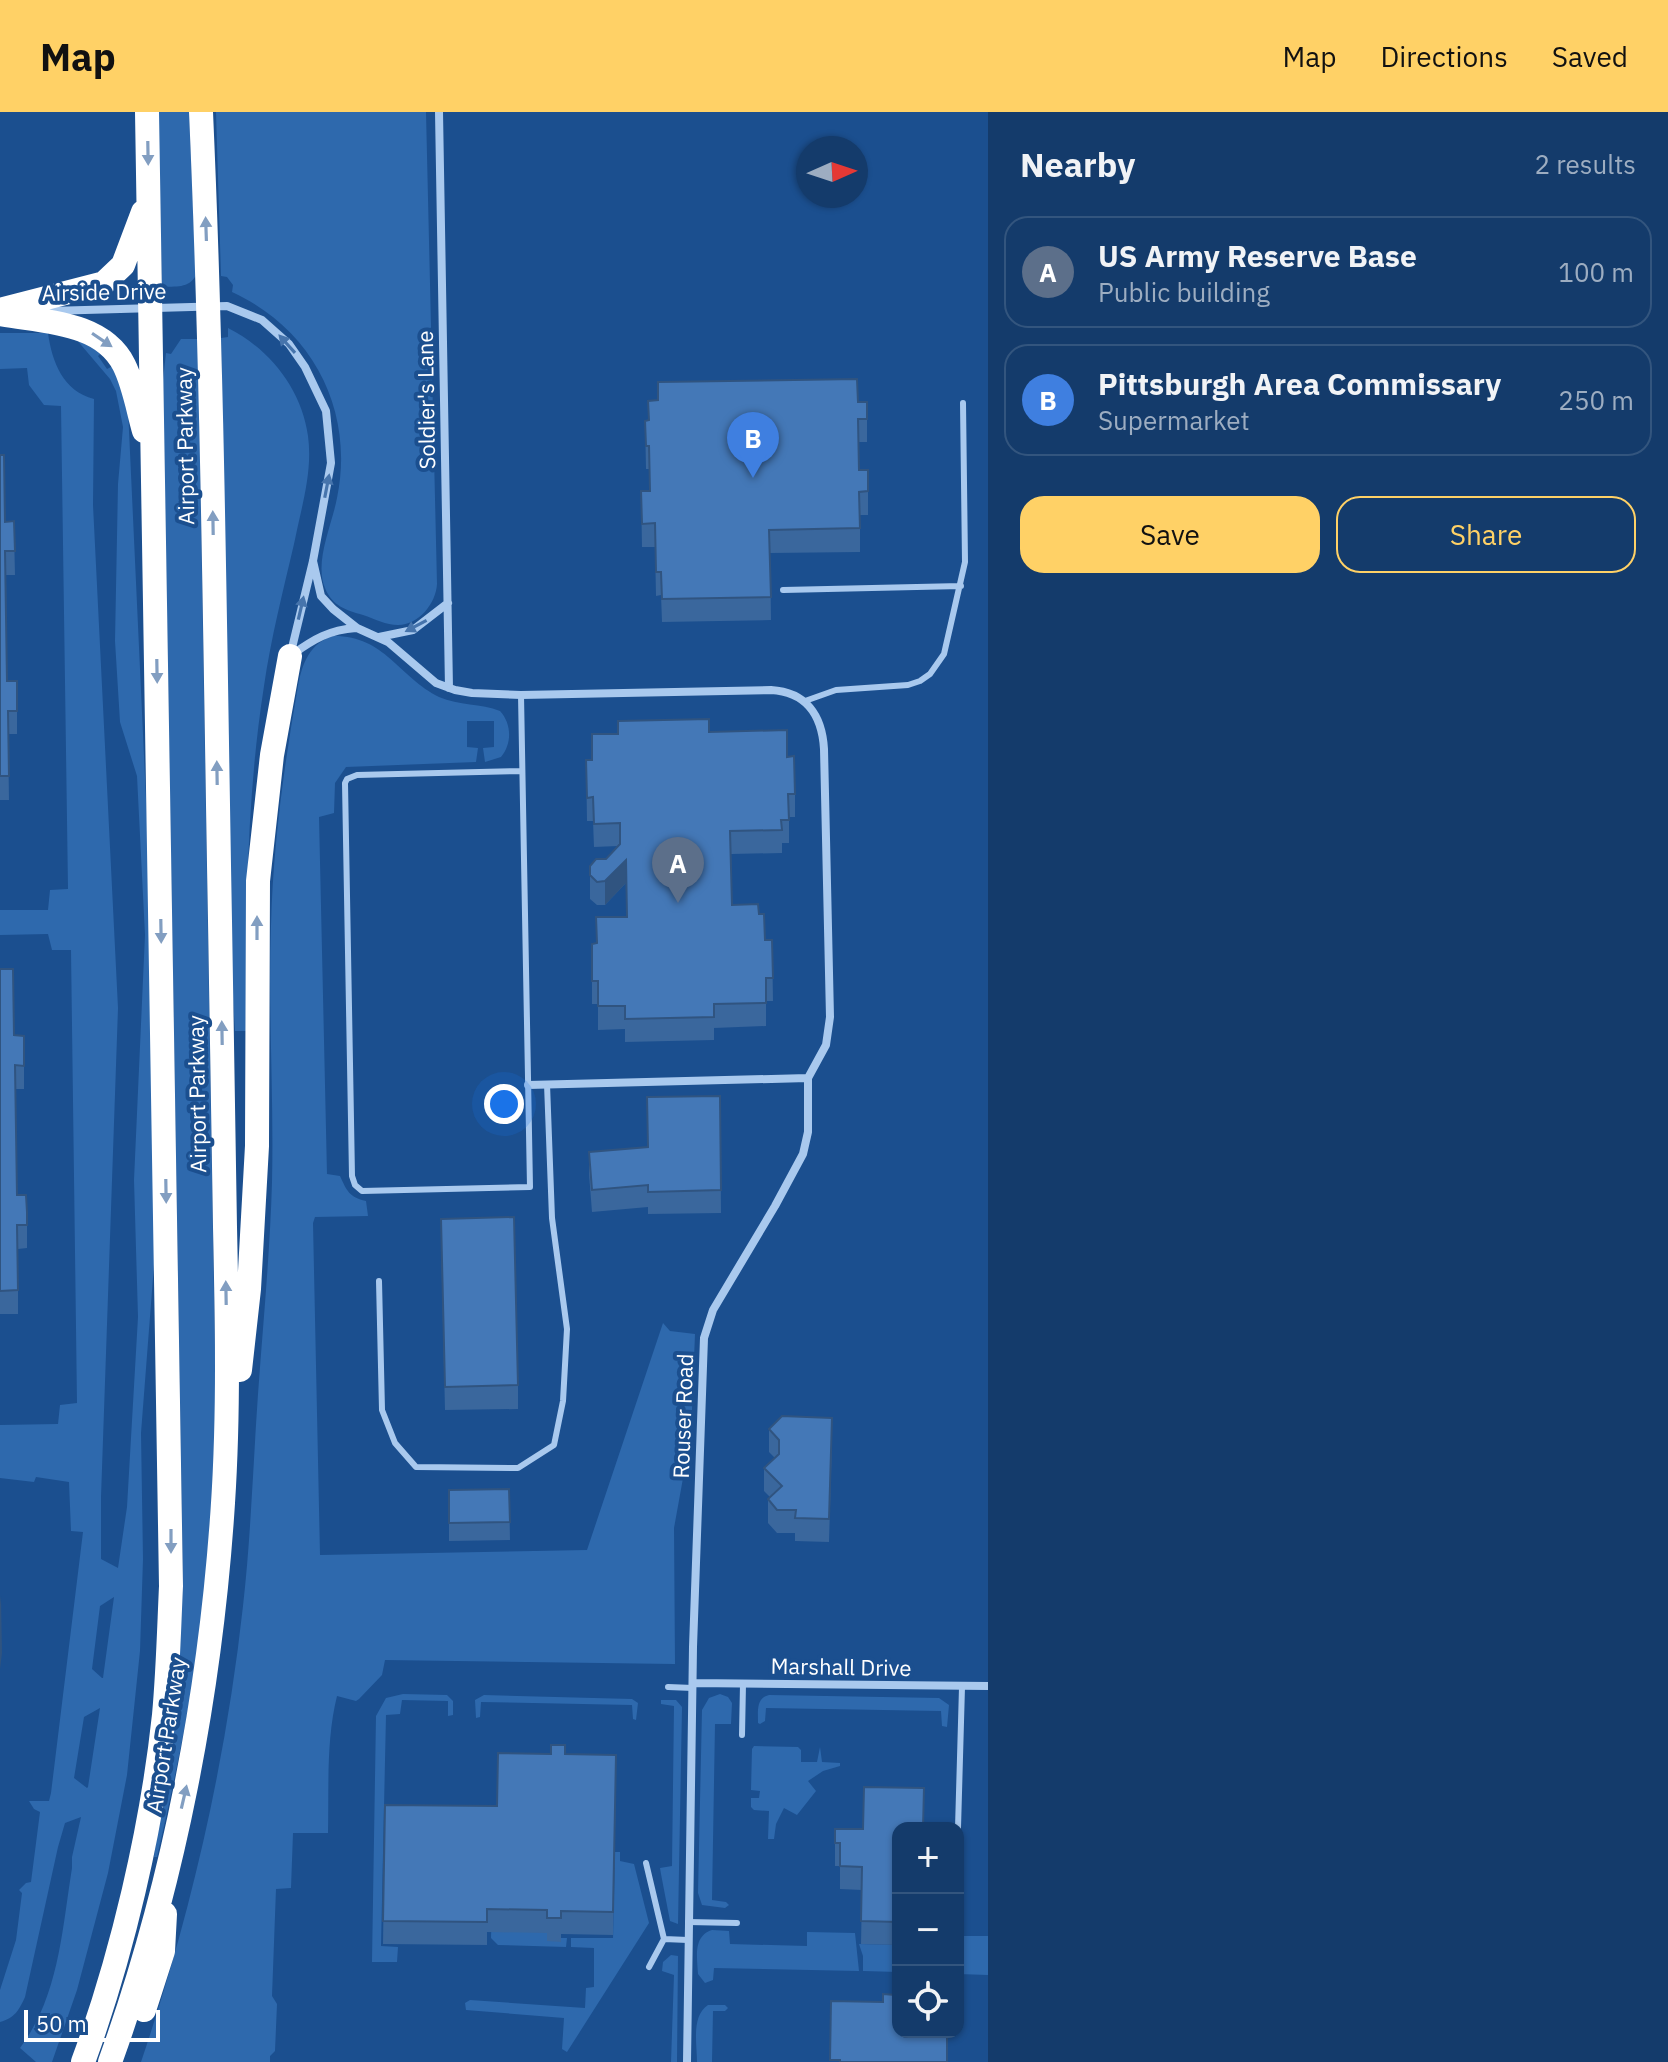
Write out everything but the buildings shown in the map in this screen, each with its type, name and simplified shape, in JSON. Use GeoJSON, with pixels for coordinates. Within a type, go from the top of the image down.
{"type":"FeatureCollection","features":[{"type":"Feature","properties":{"kind":"highway","name":"Airport Parkway"},"geometry":{"type":"LineString","coordinates":[[83,2062],[121,1945],[148,1817],[164,1717],[171,1586],[147,112]]}},
{"type":"Feature","properties":{"kind":"highway","name":"Airport Parkway"},"geometry":{"type":"LineString","coordinates":[[110,2062],[124,2024],[167,1873],[189,1776],[218,1567],[223,1502],[227,1366],[209,307],[201,112]]}},
{"type":"Feature","properties":{"kind":"highway"},"geometry":{"type":"LineString","coordinates":[[0,312],[104,283],[111,278],[123,265],[149,195]]}},
{"type":"Feature","properties":{"kind":"highway"},"geometry":{"type":"LineString","coordinates":[[0,312],[84,330],[114,349],[129,377],[153,464]]}},
{"type":"Feature","properties":{"kind":"highway"},"geometry":{"type":"LineString","coordinates":[[218,1567],[249,1289],[255,1178],[259,865],[272,755],[290,656]]}},
{"type":"Feature","properties":{"kind":"highway"},"geometry":{"type":"LineString","coordinates":[[67,2062],[148,1817]]}},
{"type":"Feature","properties":{"kind":"highway"},"geometry":{"type":"LineString","coordinates":[[127,2062],[163,1951],[167,1873]]}},
{"type":"Feature","properties":{"kind":"street","name":"Soldier's Lane"},"geometry":{"type":"LineString","coordinates":[[439,112],[449,688]]}},
{"type":"Feature","properties":{"kind":"street","name":"Airside Drive"},"geometry":{"type":"LineString","coordinates":[[0,312],[227,306],[262,320],[289,344],[318,389],[326,411],[331,463],[313,561],[290,656]]}},
{"type":"Feature","properties":{"kind":"street"},"geometry":{"type":"LineString","coordinates":[[313,561],[321,596],[357,628],[379,637],[436,683],[449,688],[472,693],[521,695],[771,690],[793,694],[815,711],[824,735],[830,1017],[826,1045],[808,1078],[528,1085]]}},
{"type":"Feature","properties":{"kind":"street"},"geometry":{"type":"LineString","coordinates":[[379,637],[413,630],[448,603]]}},
{"type":"Feature","properties":{"kind":"street"},"geometry":{"type":"LineString","coordinates":[[290,656],[320,635],[357,628]]}},
{"type":"Feature","properties":{"kind":"street","name":"Rouser Road"},"geometry":{"type":"LineString","coordinates":[[687,2062],[693,1686],[706,1327],[803,1154],[808,1132],[808,1078]]}},
{"type":"Feature","properties":{"kind":"street","name":"Marshall Drive"},"geometry":{"type":"LineString","coordinates":[[693,1686],[988,1686]]}},
{"type":"Feature","properties":{"kind":"lane"},"geometry":{"type":"LineString","coordinates":[[805,701],[853,687],[908,685],[930,674],[944,654],[961,586],[966,550],[963,403]]}},
{"type":"Feature","properties":{"kind":"lane"},"geometry":{"type":"LineString","coordinates":[[783,590],[961,586]]}},
{"type":"Feature","properties":{"kind":"lane"},"geometry":{"type":"LineString","coordinates":[[521,695],[530,1187],[366,1191],[355,1185],[352,1176],[345,783],[357,775],[522,771]]}},
{"type":"Feature","properties":{"kind":"lane"},"geometry":{"type":"LineString","coordinates":[[379,1281],[382,1410],[395,1443],[416,1467],[518,1468],[554,1445],[563,1401],[567,1329],[552,1218],[547,1084]]}},
{"type":"Feature","properties":{"kind":"lane"},"geometry":{"type":"LineString","coordinates":[[742,1735],[743,1684]]}},
{"type":"Feature","properties":{"kind":"lane"},"geometry":{"type":"LineString","coordinates":[[668,1687],[693,1686]]}},
{"type":"Feature","properties":{"kind":"lane"},"geometry":{"type":"LineString","coordinates":[[958,1822],[962,1687]]}},
{"type":"Feature","properties":{"kind":"lane"},"geometry":{"type":"LineString","coordinates":[[646,1863],[664,1939],[649,1967]]}},
{"type":"Feature","properties":{"kind":"lane"},"geometry":{"type":"LineString","coordinates":[[688,1922],[737,1923]]}},
{"type":"Feature","properties":{"kind":"lane"},"geometry":{"type":"LineString","coordinates":[[664,1939],[688,1940]]}},
{"type":"Feature","properties":{"kind":"shaded area"},"geometry":{"type":"Polygon","coordinates":[[[158,112],[189,112],[196,275],[186,285],[162,287],[158,112]]]}},
{"type":"Feature","properties":{"kind":"shaded area"},"geometry":{"type":"Polygon","coordinates":[[[216,112],[426,112],[437,584],[425,612],[406,624],[389,624],[345,609],[332,599],[325,588],[323,555],[337,498],[341,466],[340,434],[322,376],[306,350],[261,308],[232,292],[233,285],[227,277],[221,276],[216,112]]]}},
{"type":"Feature","properties":{"kind":"shaded area"},"geometry":{"type":"Polygon","coordinates":[[[228,328],[257,347],[282,373],[305,419],[309,450],[306,490],[270,650],[258,729],[248,858],[246,1031],[235,1031],[232,983],[221,338],[228,337],[228,328]]]}},
{"type":"Feature","properties":{"kind":"shaded area"},"geometry":{"type":"Polygon","coordinates":[[[0,333],[48,333],[61,374],[74,389],[94,399],[93,505],[118,1008],[101,1559],[118,1568],[127,1507],[138,1317],[134,1180],[145,935],[137,776],[120,722],[115,641],[118,484],[123,427],[116,391],[110,379],[76,339],[101,353],[98,356],[107,369],[113,366],[128,409],[149,864],[155,1252],[141,1433],[143,1559],[140,1651],[127,1775],[108,1873],[77,1990],[52,2062],[36,2062],[20,2048],[33,2028],[51,1985],[81,1817],[65,1823],[25,1997],[16,2013],[0,2022],[0,1990],[16,1940],[22,1893],[19,1890],[31,1882],[40,1812],[29,1801],[49,1801],[51,1793],[83,1532],[71,1531],[69,1482],[36,1477],[34,1482],[0,1478],[0,1425],[58,1424],[60,1405],[77,1403],[71,950],[52,950],[48,934],[0,935],[0,910],[48,910],[50,890],[68,889],[61,406],[44,405],[29,385],[27,368],[0,369],[0,333]],[[114,1597],[100,1606],[92,1669],[102,1678],[103,1678],[114,1597]],[[100,1708],[84,1717],[74,1778],[87,1788],[88,1787],[100,1708]]]}},
{"type":"Feature","properties":{"kind":"shaded area"},"geometry":{"type":"Polygon","coordinates":[[[181,339],[198,339],[216,1415],[198,1647],[174,1779],[157,1857],[154,1857],[179,1667],[183,1579],[163,380],[166,353],[171,354],[181,339]]]}},
{"type":"Feature","properties":{"kind":"shaded area"},"geometry":{"type":"Polygon","coordinates":[[[334,636],[352,638],[379,650],[439,697],[500,711],[507,722],[509,734],[501,757],[485,762],[483,748],[494,747],[494,721],[467,721],[467,747],[478,748],[476,762],[346,767],[335,783],[334,813],[319,817],[327,1174],[340,1176],[349,1193],[366,1201],[368,1216],[315,1217],[313,1223],[320,1555],[587,1550],[663,1323],[670,1331],[695,1334],[691,1434],[674,1528],[675,1664],[385,1660],[382,1675],[359,1699],[337,1696],[330,1747],[328,1833],[293,1833],[291,1888],[276,1889],[272,1996],[277,2004],[275,2051],[270,2056],[270,2062],[141,2062],[191,1894],[216,1779],[236,1664],[248,1553],[271,1209],[270,958],[277,836],[288,746],[302,670],[313,649],[334,636]]]}},
{"type":"Feature","properties":{"kind":"shaded area"},"geometry":{"type":"Polygon","coordinates":[[[403,1694],[447,1695],[453,1701],[453,1715],[448,1716],[448,1701],[402,1700],[400,1714],[386,1715],[381,1946],[398,1947],[397,1962],[372,1962],[376,1716],[386,1698],[403,1694]]]}},
{"type":"Feature","properties":{"kind":"shaded area"},"geometry":{"type":"Polygon","coordinates":[[[720,1694],[732,1703],[731,1724],[715,1724],[712,1900],[726,1902],[729,1905],[725,1908],[702,1905],[698,1893],[702,1710],[709,1698],[720,1694]]]}},
{"type":"Feature","properties":{"kind":"shaded area"},"geometry":{"type":"Polygon","coordinates":[[[484,1695],[632,1699],[638,1703],[636,1720],[633,1719],[632,1705],[481,1702],[480,1717],[476,1718],[475,1700],[484,1695]]]}},
{"type":"Feature","properties":{"kind":"shaded area"},"geometry":{"type":"Polygon","coordinates":[[[769,1695],[939,1698],[949,1705],[947,1727],[942,1726],[941,1711],[766,1708],[765,1721],[760,1724],[759,1706],[762,1699],[769,1695]]]}},
{"type":"Feature","properties":{"kind":"shaded area"},"geometry":{"type":"Polygon","coordinates":[[[661,1700],[676,1700],[682,1707],[678,1924],[670,1921],[660,1868],[672,1866],[674,1706],[661,1704],[661,1700]]]}},
{"type":"Feature","properties":{"kind":"shaded area"},"geometry":{"type":"Polygon","coordinates":[[[754,1746],[798,1747],[801,1762],[817,1762],[820,1747],[822,1762],[840,1763],[840,1766],[823,1771],[808,1781],[816,1791],[797,1815],[784,1808],[776,1824],[774,1839],[768,1839],[769,1811],[751,1807],[751,1798],[759,1798],[760,1791],[751,1790],[754,1746]]]}},
{"type":"Feature","properties":{"kind":"shaded area"},"geometry":{"type":"Polygon","coordinates":[[[615,1852],[620,1852],[620,1861],[634,1864],[649,1923],[567,2052],[562,2049],[564,2018],[466,2010],[465,2003],[470,2000],[585,2008],[586,1988],[594,1987],[594,1948],[571,1947],[571,1938],[613,1938],[615,1852]]]}},
{"type":"Feature","properties":{"kind":"shaded area"},"geometry":{"type":"Polygon","coordinates":[[[493,1871],[547,1933],[561,1941],[561,1938],[567,1938],[566,1947],[498,1945],[491,1938],[493,1871]]]}},
{"type":"Feature","properties":{"kind":"shaded area"},"geometry":{"type":"Polygon","coordinates":[[[712,1930],[729,1931],[730,1944],[807,1946],[807,1932],[855,1933],[859,1971],[714,1968],[713,1980],[705,1983],[698,1974],[698,1948],[702,1937],[712,1930]]]}},
{"type":"Feature","properties":{"kind":"shaded area"},"geometry":{"type":"Polygon","coordinates":[[[964,1936],[988,1936],[988,1975],[964,1974],[964,1936]]]}},
{"type":"Feature","properties":{"kind":"shaded area"},"geometry":{"type":"Polygon","coordinates":[[[859,1944],[892,1945],[892,1972],[863,1971],[859,1944]]]}},
{"type":"Feature","properties":{"kind":"shaded area"},"geometry":{"type":"Polygon","coordinates":[[[671,1955],[678,1956],[677,2062],[671,2062],[674,1975],[662,1971],[663,1962],[671,1955]]]}},
{"type":"Feature","properties":{"kind":"shaded area"},"geometry":{"type":"Polygon","coordinates":[[[708,2005],[725,2005],[728,2008],[713,2011],[712,2062],[697,2062],[697,2023],[708,2005]]]}},
{"type":"Feature","properties":{"kind":"place","name":"Pittsburgh Area Commissary"},"geometry":{"type":"Point","coordinates":[753,478]}},
{"type":"Feature","properties":{"kind":"place","name":"US Army Reserve Base"},"geometry":{"type":"Point","coordinates":[678,903]}}]}
